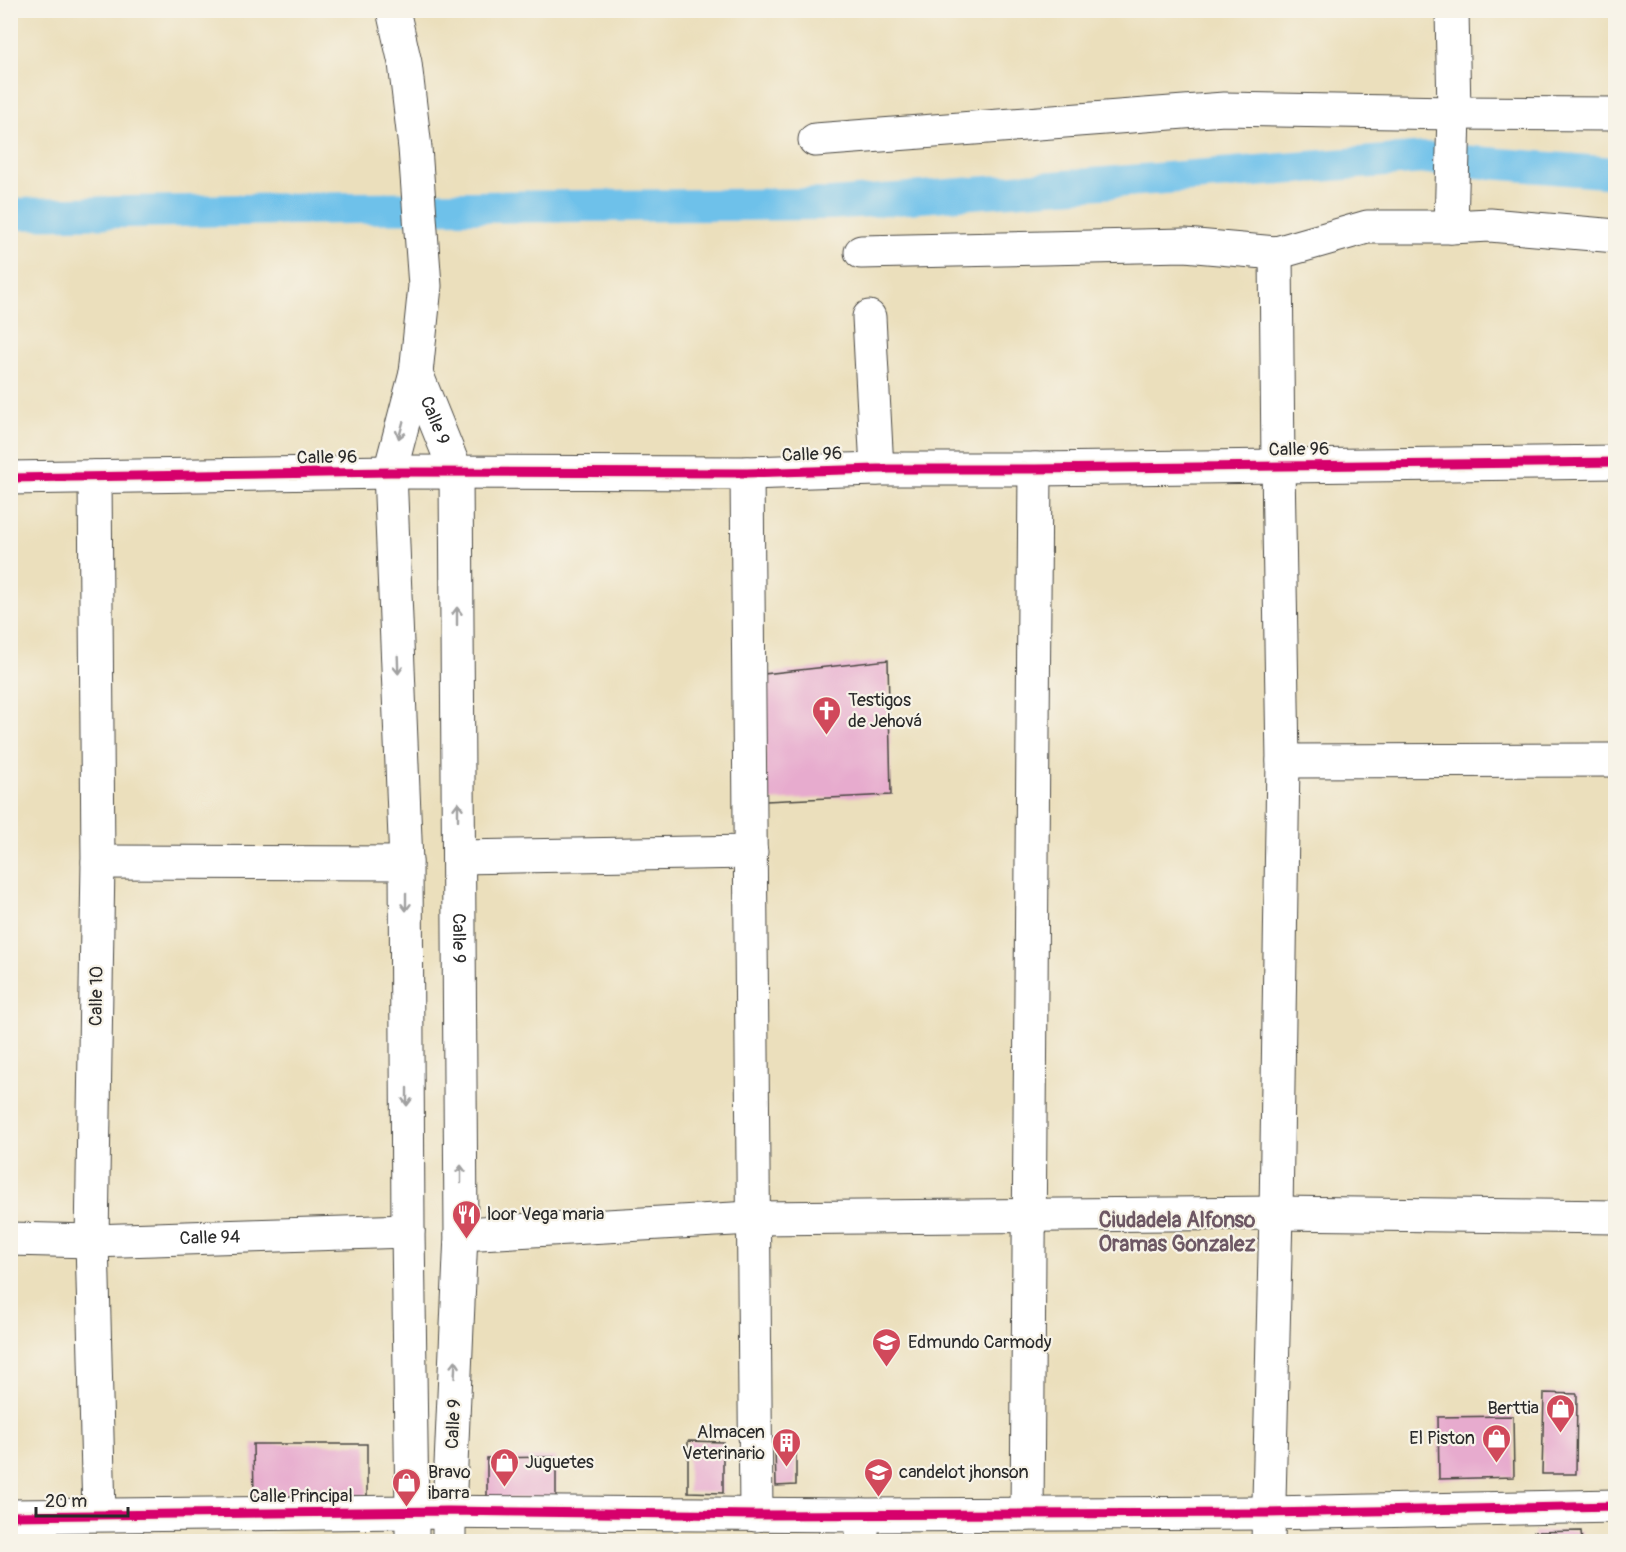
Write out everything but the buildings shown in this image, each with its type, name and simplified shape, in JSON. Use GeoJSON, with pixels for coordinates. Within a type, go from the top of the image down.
{"type":"FeatureCollection","features":[{"type":"Feature","properties":{"kind":"street","name":"Calle 9"},"geometry":{"type":"LineString","coordinates":[[393,10],[405,63],[415,148],[425,286],[416,373],[390,472],[406,864],[412,1527]]}},
{"type":"Feature","properties":{"kind":"street"},"geometry":{"type":"LineString","coordinates":[[1451,227],[1454,113],[1452,10]]}},
{"type":"Feature","properties":{"kind":"street"},"geometry":{"type":"LineString","coordinates":[[815,140],[1224,109],[1616,114]]}},
{"type":"Feature","properties":{"kind":"street"},"geometry":{"type":"LineString","coordinates":[[861,252],[1185,245],[1276,254],[1367,227],[1490,225],[1616,236]]}},
{"type":"Feature","properties":{"kind":"street"},"geometry":{"type":"LineString","coordinates":[[1268,1527],[1276,1213],[1282,761],[1276,254]]}},
{"type":"Feature","properties":{"kind":"street"},"geometry":{"type":"LineString","coordinates":[[869,317],[877,469]]}},
{"type":"Feature","properties":{"kind":"street","name":"Calle 9"},"geometry":{"type":"LineString","coordinates":[[416,373],[456,472],[461,1234],[449,1526]]}},
{"type":"Feature","properties":{"kind":"street","name":"Calle 96"},"geometry":{"type":"LineString","coordinates":[[10,478],[390,472],[747,473],[877,469],[1616,462]]}},
{"type":"Feature","properties":{"kind":"street"},"geometry":{"type":"LineString","coordinates":[[1027,1514],[1035,469]]}},
{"type":"Feature","properties":{"kind":"street"},"geometry":{"type":"LineString","coordinates":[[747,473],[756,1515]]}},
{"type":"Feature","properties":{"kind":"street","name":"Calle 10"},"geometry":{"type":"LineString","coordinates":[[95,477],[98,862],[92,1241],[99,1514]]}},
{"type":"Feature","properties":{"kind":"street"},"geometry":{"type":"LineString","coordinates":[[1282,761],[1616,760]]}},
{"type":"Feature","properties":{"kind":"street"},"geometry":{"type":"LineString","coordinates":[[459,857],[751,852]]}},
{"type":"Feature","properties":{"kind":"street"},"geometry":{"type":"LineString","coordinates":[[98,862],[406,864]]}},
{"type":"Feature","properties":{"kind":"street"},"geometry":{"type":"LineString","coordinates":[[461,1234],[752,1218],[1276,1213],[1616,1217]]}},
{"type":"Feature","properties":{"kind":"street","name":"Calle 94"},"geometry":{"type":"LineString","coordinates":[[10,1239],[92,1241],[408,1230]]}},
{"type":"Feature","properties":{"kind":"street","name":"Calle Principal"},"geometry":{"type":"LineString","coordinates":[[10,1516],[99,1514],[412,1527],[756,1515],[862,1528],[1027,1514],[1268,1527],[1616,1506]]}},
{"type":"Feature","properties":{"kind":"waterway"},"geometry":{"type":"LineString","coordinates":[[10,214],[352,208],[831,204],[1425,158],[1616,173]]}},
{"type":"Feature","properties":{"kind":"cycle path"},"geometry":{"type":"LineString","coordinates":[[10,478],[390,472],[747,473],[877,469],[1616,462]]}},
{"type":"Feature","properties":{"kind":"cycle path"},"geometry":{"type":"LineString","coordinates":[[10,1516],[449,1511],[756,1515],[1268,1513],[1616,1506]]}},
{"type":"Feature","properties":{"kind":"place","name":"Testigos de Jehová"},"geometry":{"type":"Point","coordinates":[827,736]}},
{"type":"Feature","properties":{"kind":"place","name":"loor Vega maria"},"geometry":{"type":"Point","coordinates":[466,1240]}},
{"type":"Feature","properties":{"kind":"place","name":"Edmundo Carmody"},"geometry":{"type":"Point","coordinates":[887,1368]}},
{"type":"Feature","properties":{"kind":"place","name":"Berttia"},"geometry":{"type":"Point","coordinates":[1560,1434]}},
{"type":"Feature","properties":{"kind":"place","name":"El Piston"},"geometry":{"type":"Point","coordinates":[1496,1464]}},
{"type":"Feature","properties":{"kind":"place","name":"Almacen Veterinario"},"geometry":{"type":"Point","coordinates":[786,1468]}},
{"type":"Feature","properties":{"kind":"place","name":"Juguetes"},"geometry":{"type":"Point","coordinates":[504,1488]}},
{"type":"Feature","properties":{"kind":"place","name":"candelot jhonson"},"geometry":{"type":"Point","coordinates":[878,1498]}},
{"type":"Feature","properties":{"kind":"place","name":"Bravo ibarra"},"geometry":{"type":"Point","coordinates":[407,1508]}},
{"type":"Feature","properties":{"kind":"district","name":"Ciudadela Alfonso Oramas Gonzalez"},"geometry":{"type":"Point","coordinates":[1177,1232]}}]}
